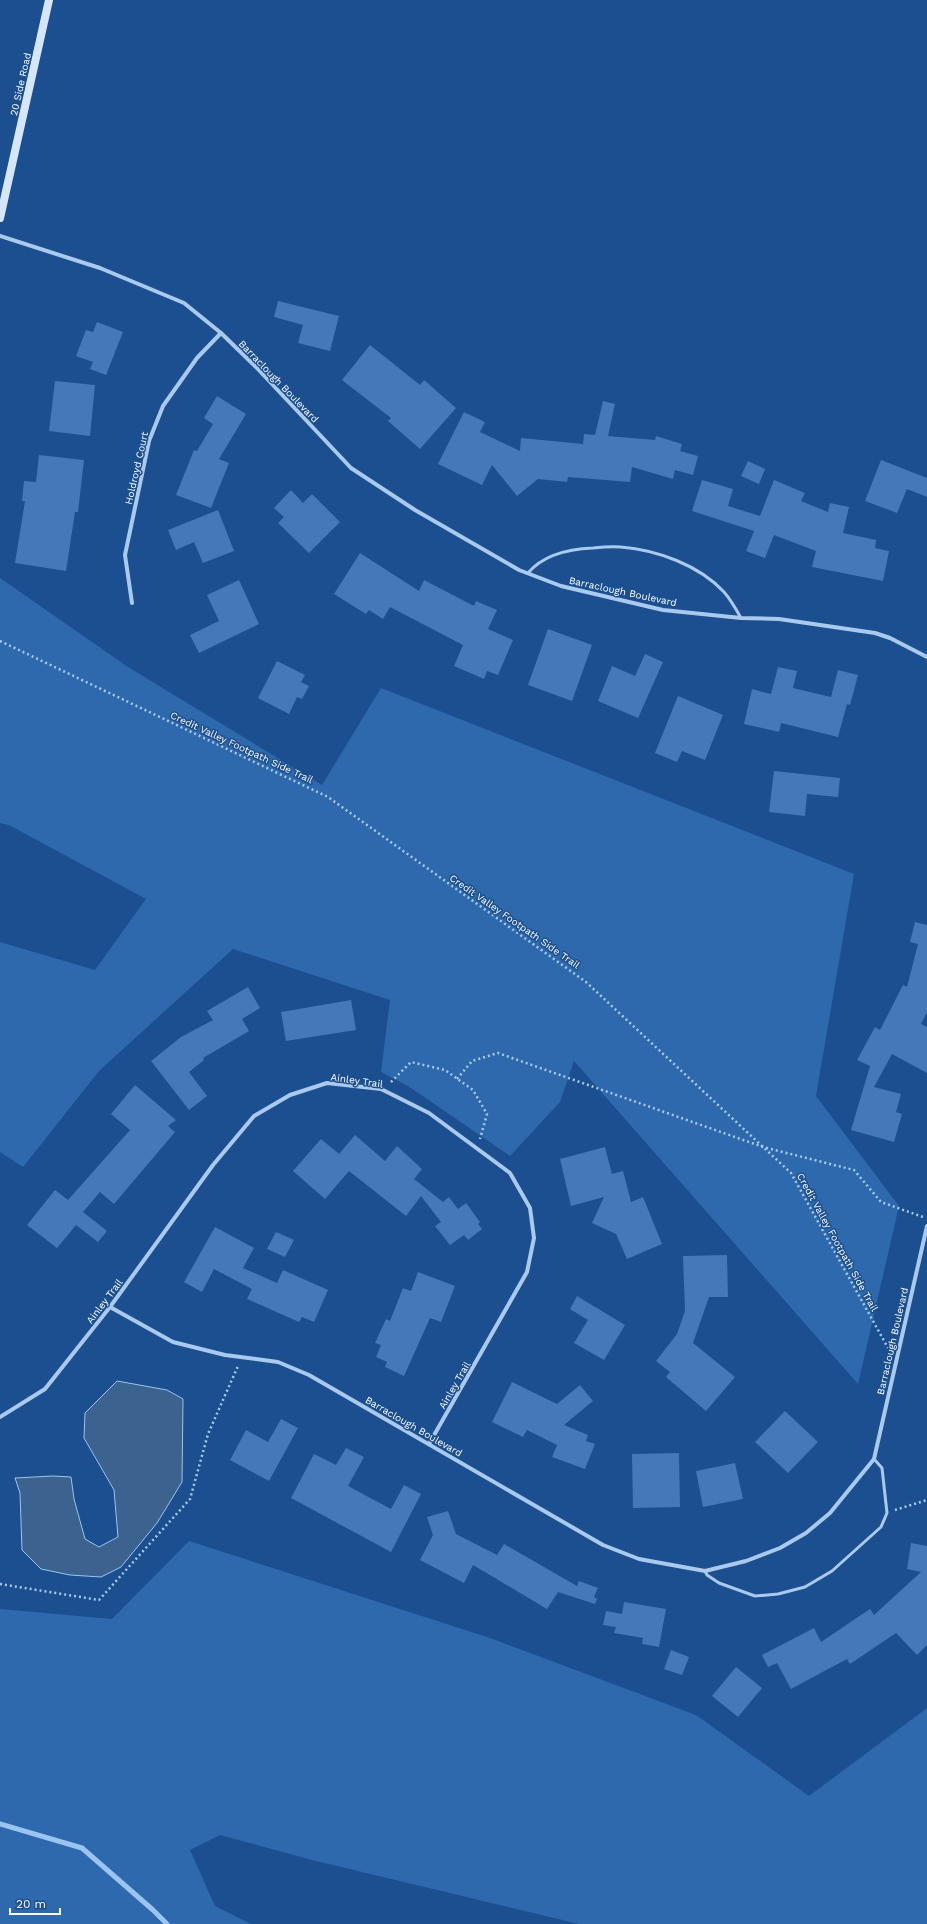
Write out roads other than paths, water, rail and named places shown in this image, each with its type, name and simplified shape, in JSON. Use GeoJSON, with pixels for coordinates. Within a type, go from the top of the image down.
{"type":"FeatureCollection","features":[{"type":"Feature","properties":{"kind":"street","name":"20 Side Road"},"geometry":{"type":"LineString","coordinates":[[0,218],[49,0]]}},
{"type":"Feature","properties":{"kind":"street","name":"Barraclough Boulevard"},"geometry":{"type":"LineString","coordinates":[[0,236],[100,268],[184,303],[221,333],[256,367],[351,468],[415,510],[519,570],[561,586],[664,610],[741,618],[779,619],[875,633],[890,638],[927,657]]}},
{"type":"Feature","properties":{"kind":"street","name":"Holdroyd Court"},"geometry":{"type":"LineString","coordinates":[[132,604],[125,555],[149,441],[163,406],[197,358],[221,333]]}},
{"type":"Feature","properties":{"kind":"street","name":"Ainley Trail"},"geometry":{"type":"LineString","coordinates":[[0,1417],[45,1389],[110,1307],[213,1165],[254,1116],[290,1095],[327,1082],[384,1090],[429,1113],[510,1173],[530,1208],[534,1238],[527,1272],[430,1444]]}},
{"type":"Feature","properties":{"kind":"street","name":"Barraclough Boulevard"},"geometry":{"type":"LineString","coordinates":[[110,1307],[173,1342],[225,1355],[278,1362],[309,1375],[603,1545],[639,1559],[705,1571],[746,1561],[780,1548],[806,1533],[830,1513],[874,1459],[895,1361],[927,1226]]}},
{"type":"Feature","properties":{"kind":"lane"},"geometry":{"type":"LineString","coordinates":[[528,573],[536,564],[551,556],[578,549],[620,547],[654,553],[677,560],[705,576],[724,592],[741,618]]}},
{"type":"Feature","properties":{"kind":"lane","name":"Barraclough Boulevard"},"geometry":{"type":"LineString","coordinates":[[705,1571],[707,1575],[720,1583],[755,1596],[778,1594],[805,1587],[832,1571],[851,1556],[881,1527],[887,1512],[882,1468],[874,1459]]}},
{"type":"Feature","properties":{"kind":"waterway"},"geometry":{"type":"LineString","coordinates":[[0,1824],[82,1848],[167,1924]]}}]}
